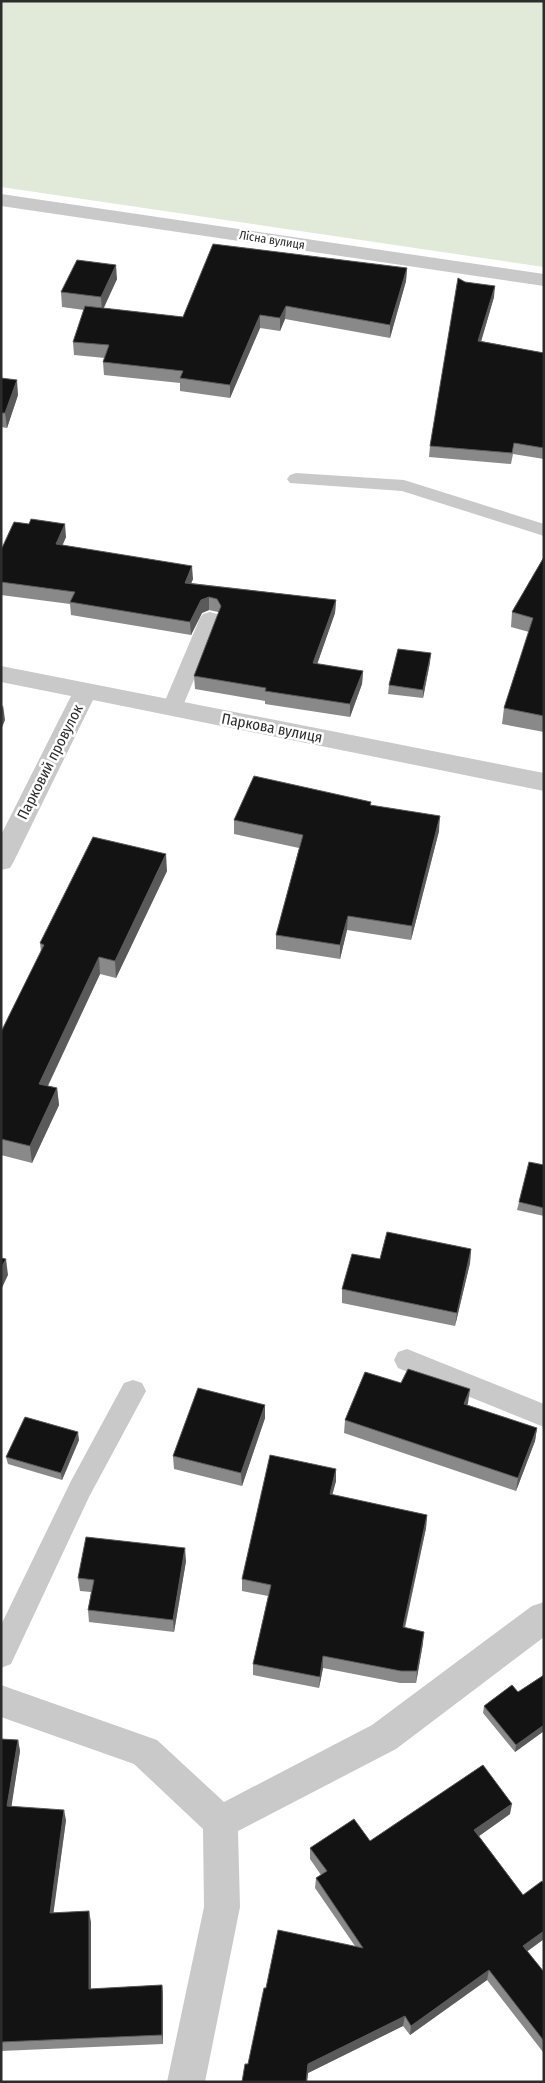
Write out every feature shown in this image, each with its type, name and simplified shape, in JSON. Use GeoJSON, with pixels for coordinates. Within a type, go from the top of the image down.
{"type":"FeatureCollection","features":[{"type":"Feature","properties":{"kind":"street","name":"Лісна вулиця"},"geometry":{"type":"LineString","coordinates":[[1,200],[544,280]]}},
{"type":"Feature","properties":{"kind":"street","name":"Паркова вулиця"},"geometry":{"type":"LineString","coordinates":[[1,674],[544,782]]}},
{"type":"Feature","properties":{"kind":"street","name":"Парковий провулок"},"geometry":{"type":"LineString","coordinates":[[1,861],[86,691]]}},
{"type":"Feature","properties":{"kind":"street"},"geometry":{"type":"LineString","coordinates":[[220,1822],[384,1737],[544,1617]]}},
{"type":"Feature","properties":{"kind":"street"},"geometry":{"type":"LineString","coordinates":[[1,1701],[145,1752],[220,1822],[222,1907],[186,2082]]}},
{"type":"Feature","properties":{"kind":"lane"},"geometry":{"type":"LineString","coordinates":[[296,478],[404,486],[544,530]]}},
{"type":"Feature","properties":{"kind":"lane"},"geometry":{"type":"LineString","coordinates":[[172,708],[210,618]]}},
{"type":"Feature","properties":{"kind":"lane"},"geometry":{"type":"LineString","coordinates":[[407,1360],[544,1416]]}},
{"type":"Feature","properties":{"kind":"lane"},"geometry":{"type":"LineString","coordinates":[[1,1655],[80,1489],[133,1391]]}},
{"type":"Feature","properties":{"kind":"green space"},"geometry":{"type":"Polygon","coordinates":[[[1,1],[544,1],[544,267],[1,187],[1,1]]]}},
{"type":"Feature","properties":{"kind":"building"},"geometry":{"type":"Polygon","coordinates":[[[213,244],[407,268],[390,325],[286,306],[280,318],[260,315],[230,385],[180,378],[183,371],[103,362],[109,345],[73,342],[85,306],[183,317],[213,244]]]}},
{"type":"Feature","properties":{"kind":"building"},"geometry":{"type":"Polygon","coordinates":[[[77,260],[116,265],[101,297],[61,292],[77,260]]]}},
{"type":"Feature","properties":{"kind":"building"},"geometry":{"type":"Polygon","coordinates":[[[458,278],[465,282],[495,286],[478,341],[544,353],[544,448],[514,443],[512,453],[430,446],[458,278]]]}},
{"type":"Feature","properties":{"kind":"building"},"geometry":{"type":"Polygon","coordinates":[[[1,378],[17,380],[5,413],[1,413],[1,378]]]}},
{"type":"Feature","properties":{"kind":"building"},"geometry":{"type":"Polygon","coordinates":[[[31,519],[65,524],[56,544],[192,566],[185,583],[336,600],[313,663],[363,671],[350,704],[265,691],[266,688],[194,676],[221,606],[217,599],[209,597],[201,600],[190,622],[70,602],[75,592],[1,582],[1,550],[14,522],[29,524],[31,519]]]}},
{"type":"Feature","properties":{"kind":"building"},"geometry":{"type":"Polygon","coordinates":[[[544,557],[544,716],[504,708],[533,618],[512,612],[544,557]]]}},
{"type":"Feature","properties":{"kind":"building"},"geometry":{"type":"Polygon","coordinates":[[[398,649],[431,653],[423,690],[389,685],[398,649]]]}},
{"type":"Feature","properties":{"kind":"building"},"geometry":{"type":"Polygon","coordinates":[[[254,776],[371,802],[370,805],[440,816],[412,926],[348,916],[340,945],[276,935],[303,835],[234,820],[254,776]]]}},
{"type":"Feature","properties":{"kind":"building"},"geometry":{"type":"Polygon","coordinates":[[[93,837],[166,854],[115,961],[99,957],[39,1084],[57,1088],[30,1146],[1,1139],[1,1032],[44,945],[40,943],[93,837]]]}},
{"type":"Feature","properties":{"kind":"building"},"geometry":{"type":"Polygon","coordinates":[[[529,1162],[544,1165],[544,1208],[519,1202],[529,1162]]]}},
{"type":"Feature","properties":{"kind":"building"},"geometry":{"type":"Polygon","coordinates":[[[387,1232],[471,1249],[457,1313],[342,1289],[352,1254],[380,1259],[387,1232]]]}},
{"type":"Feature","properties":{"kind":"building"},"geometry":{"type":"Polygon","coordinates":[[[1,1258],[6,1259],[1,1268],[1,1258]]]}},
{"type":"Feature","properties":{"kind":"building"},"geometry":{"type":"Polygon","coordinates":[[[408,1369],[470,1389],[464,1404],[537,1428],[518,1478],[345,1420],[365,1372],[401,1383],[408,1369]]]}},
{"type":"Feature","properties":{"kind":"building"},"geometry":{"type":"Polygon","coordinates":[[[198,1388],[265,1405],[241,1473],[173,1456],[198,1388]]]}},
{"type":"Feature","properties":{"kind":"building"},"geometry":{"type":"Polygon","coordinates":[[[25,1417],[78,1432],[61,1473],[6,1457],[25,1417]]]}},
{"type":"Feature","properties":{"kind":"building"},"geometry":{"type":"Polygon","coordinates":[[[270,1455],[336,1469],[330,1494],[427,1515],[403,1627],[424,1632],[417,1671],[401,1671],[323,1656],[320,1677],[253,1664],[271,1585],[242,1579],[270,1455]]]}},
{"type":"Feature","properties":{"kind":"building"},"geometry":{"type":"Polygon","coordinates":[[[86,1537],[185,1548],[173,1620],[88,1610],[94,1580],[78,1578],[86,1537]]]}},
{"type":"Feature","properties":{"kind":"building"},"geometry":{"type":"Polygon","coordinates":[[[544,1675],[544,1725],[516,1745],[484,1706],[512,1685],[518,1692],[544,1675]]]}},
{"type":"Feature","properties":{"kind":"building"},"geometry":{"type":"Polygon","coordinates":[[[1,1739],[18,1740],[7,1806],[64,1810],[50,1913],[89,1911],[89,1989],[162,1985],[162,2035],[1,2042],[1,1739]]]}},
{"type":"Feature","properties":{"kind":"building"},"geometry":{"type":"Polygon","coordinates":[[[483,1765],[512,1804],[474,1830],[523,1895],[542,1881],[544,1884],[544,1931],[523,1946],[544,1972],[544,2041],[489,1970],[411,2026],[405,2016],[308,2064],[306,2082],[242,2082],[245,2064],[248,2064],[264,1988],[266,1988],[278,1930],[363,1948],[316,1878],[327,1871],[310,1848],[354,1819],[370,1841],[483,1765]]]}}]}
